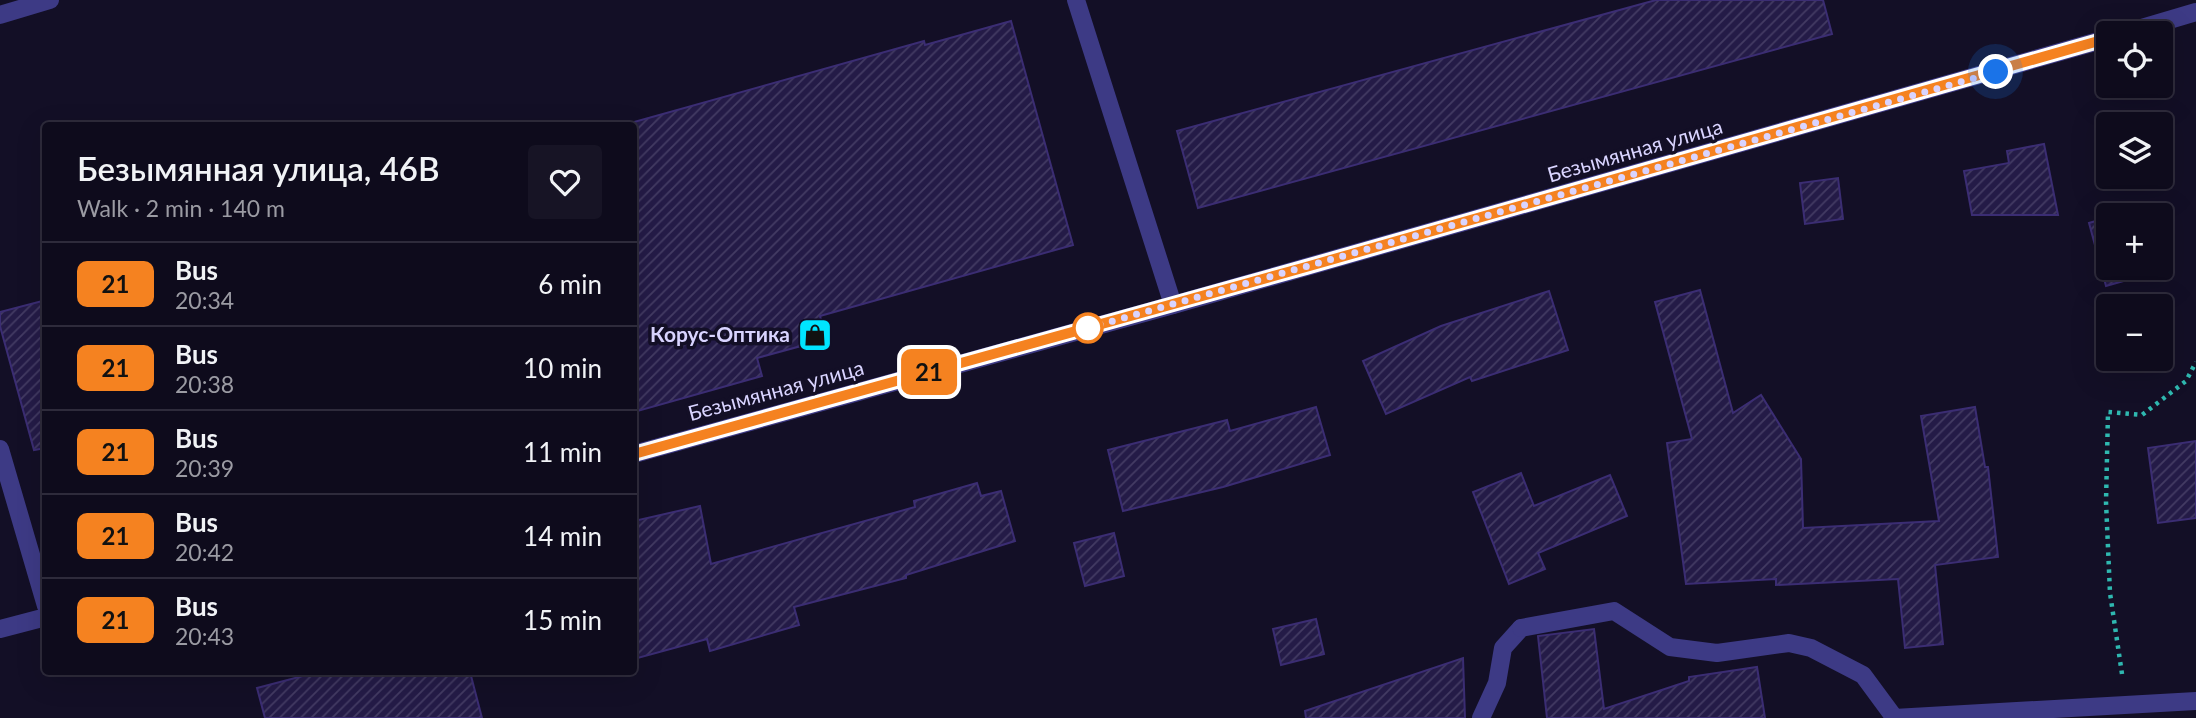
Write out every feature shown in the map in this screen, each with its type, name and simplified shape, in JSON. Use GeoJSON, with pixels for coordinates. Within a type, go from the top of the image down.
{"type":"FeatureCollection","features":[{"type":"Feature","properties":{"kind":"street"},"geometry":{"type":"LineString","coordinates":[[0,15],[50,0]]}},
{"type":"Feature","properties":{"kind":"street"},"geometry":{"type":"LineString","coordinates":[[1076,0],[1173,305]]}},
{"type":"Feature","properties":{"kind":"street"},"geometry":{"type":"LineString","coordinates":[[2166,21],[2196,12]]}},
{"type":"Feature","properties":{"kind":"street","name":"Безымянная улица"},"geometry":{"type":"LineString","coordinates":[[637,453],[1173,305],[2096,42]]}},
{"type":"Feature","properties":{"kind":"street"},"geometry":{"type":"LineString","coordinates":[[0,449],[42,592]]}},
{"type":"Feature","properties":{"kind":"street"},"geometry":{"type":"LineString","coordinates":[[1481,718],[1497,683],[1503,648],[1521,628],[1614,611],[1670,648],[1717,653],[1789,643],[1811,648],[1863,675],[1894,717],[2196,701]]}},
{"type":"Feature","properties":{"kind":"street"},"geometry":{"type":"LineString","coordinates":[[0,629],[42,618]]}},
{"type":"Feature","properties":{"kind":"path"},"geometry":{"type":"LineString","coordinates":[[2122,704],[2122,671],[2110,593],[2106,515],[2108,412],[2142,415],[2186,381],[2196,362]]}},
{"type":"Feature","properties":{"kind":"building"},"geometry":{"type":"Polygon","coordinates":[[[1656,0],[1823,0],[1832,34],[1198,208],[1177,131],[1656,0]]]}},
{"type":"Feature","properties":{"kind":"building"},"geometry":{"type":"Polygon","coordinates":[[[1011,21],[1073,245],[820,316],[827,339],[757,358],[762,376],[637,411],[637,122],[634,122],[924,41],[925,45],[1011,21]]]}},
{"type":"Feature","properties":{"kind":"building"},"geometry":{"type":"Polygon","coordinates":[[[2044,144],[2058,215],[1972,215],[1964,171],[2009,163],[2007,151],[2044,144]]]}},
{"type":"Feature","properties":{"kind":"building"},"geometry":{"type":"Polygon","coordinates":[[[1838,178],[1843,219],[1805,224],[1800,183],[1838,178]]]}},
{"type":"Feature","properties":{"kind":"building"},"geometry":{"type":"Polygon","coordinates":[[[2096,221],[2096,249],[2089,223],[2096,221]]]}},
{"type":"Feature","properties":{"kind":"building"},"geometry":{"type":"Polygon","coordinates":[[[2104,280],[2127,280],[2106,286],[2104,280]]]}},
{"type":"Feature","properties":{"kind":"building"},"geometry":{"type":"Polygon","coordinates":[[[1700,290],[1733,413],[1761,395],[1801,459],[1803,528],[1939,521],[1921,416],[1975,407],[1985,467],[1988,467],[1998,557],[1935,565],[1943,644],[1905,648],[1898,579],[1776,585],[1776,579],[1686,584],[1667,443],[1692,439],[1655,302],[1700,290]]]}},
{"type":"Feature","properties":{"kind":"building"},"geometry":{"type":"Polygon","coordinates":[[[1549,291],[1568,350],[1472,381],[1470,377],[1386,414],[1363,361],[1441,326],[1549,291]]]}},
{"type":"Feature","properties":{"kind":"building"},"geometry":{"type":"Polygon","coordinates":[[[42,301],[42,449],[34,450],[0,326],[0,312],[42,301]]]}},
{"type":"Feature","properties":{"kind":"building"},"geometry":{"type":"Polygon","coordinates":[[[1316,407],[1330,455],[1223,487],[1123,511],[1108,450],[1227,420],[1230,431],[1316,407]]]}},
{"type":"Feature","properties":{"kind":"building"},"geometry":{"type":"Polygon","coordinates":[[[2196,441],[2196,518],[2158,523],[2148,448],[2196,441]]]}},
{"type":"Feature","properties":{"kind":"building"},"geometry":{"type":"Polygon","coordinates":[[[1521,473],[1534,506],[1610,475],[1627,516],[1538,553],[1545,569],[1509,584],[1473,492],[1521,473]]]}},
{"type":"Feature","properties":{"kind":"building"},"geometry":{"type":"Polygon","coordinates":[[[977,483],[981,496],[1001,491],[1015,541],[906,575],[906,578],[794,607],[799,625],[710,651],[707,639],[637,658],[637,520],[700,506],[711,564],[915,507],[914,501],[977,483]]]}},
{"type":"Feature","properties":{"kind":"building"},"geometry":{"type":"Polygon","coordinates":[[[1114,533],[1124,576],[1085,586],[1074,543],[1114,533]]]}},
{"type":"Feature","properties":{"kind":"building"},"geometry":{"type":"Polygon","coordinates":[[[1316,619],[1324,654],[1281,665],[1273,629],[1316,619]]]}},
{"type":"Feature","properties":{"kind":"building"},"geometry":{"type":"Polygon","coordinates":[[[1594,629],[1604,709],[1689,681],[1689,677],[1757,667],[1765,718],[1547,718],[1538,636],[1594,629]]]}},
{"type":"Feature","properties":{"kind":"building"},"geometry":{"type":"Polygon","coordinates":[[[1463,658],[1465,718],[1306,718],[1305,711],[1463,658]]]}},
{"type":"Feature","properties":{"kind":"building"},"geometry":{"type":"Polygon","coordinates":[[[307,675],[471,675],[482,718],[265,718],[257,688],[307,675]]]}},
{"type":"Feature","properties":{"kind":"bus line","name":"21"},"geometry":{"type":"LineString","coordinates":[[637,453],[1973,79],[2096,42]]}},
{"type":"Feature","properties":{"kind":"place","name":"Корус-Оптика"},"geometry":{"type":"Point","coordinates":[815,335]}},
{"type":"Feature","properties":{"kind":"route"},"geometry":{"type":"LineString","coordinates":[[1088,328],[1996,72]]}}]}
